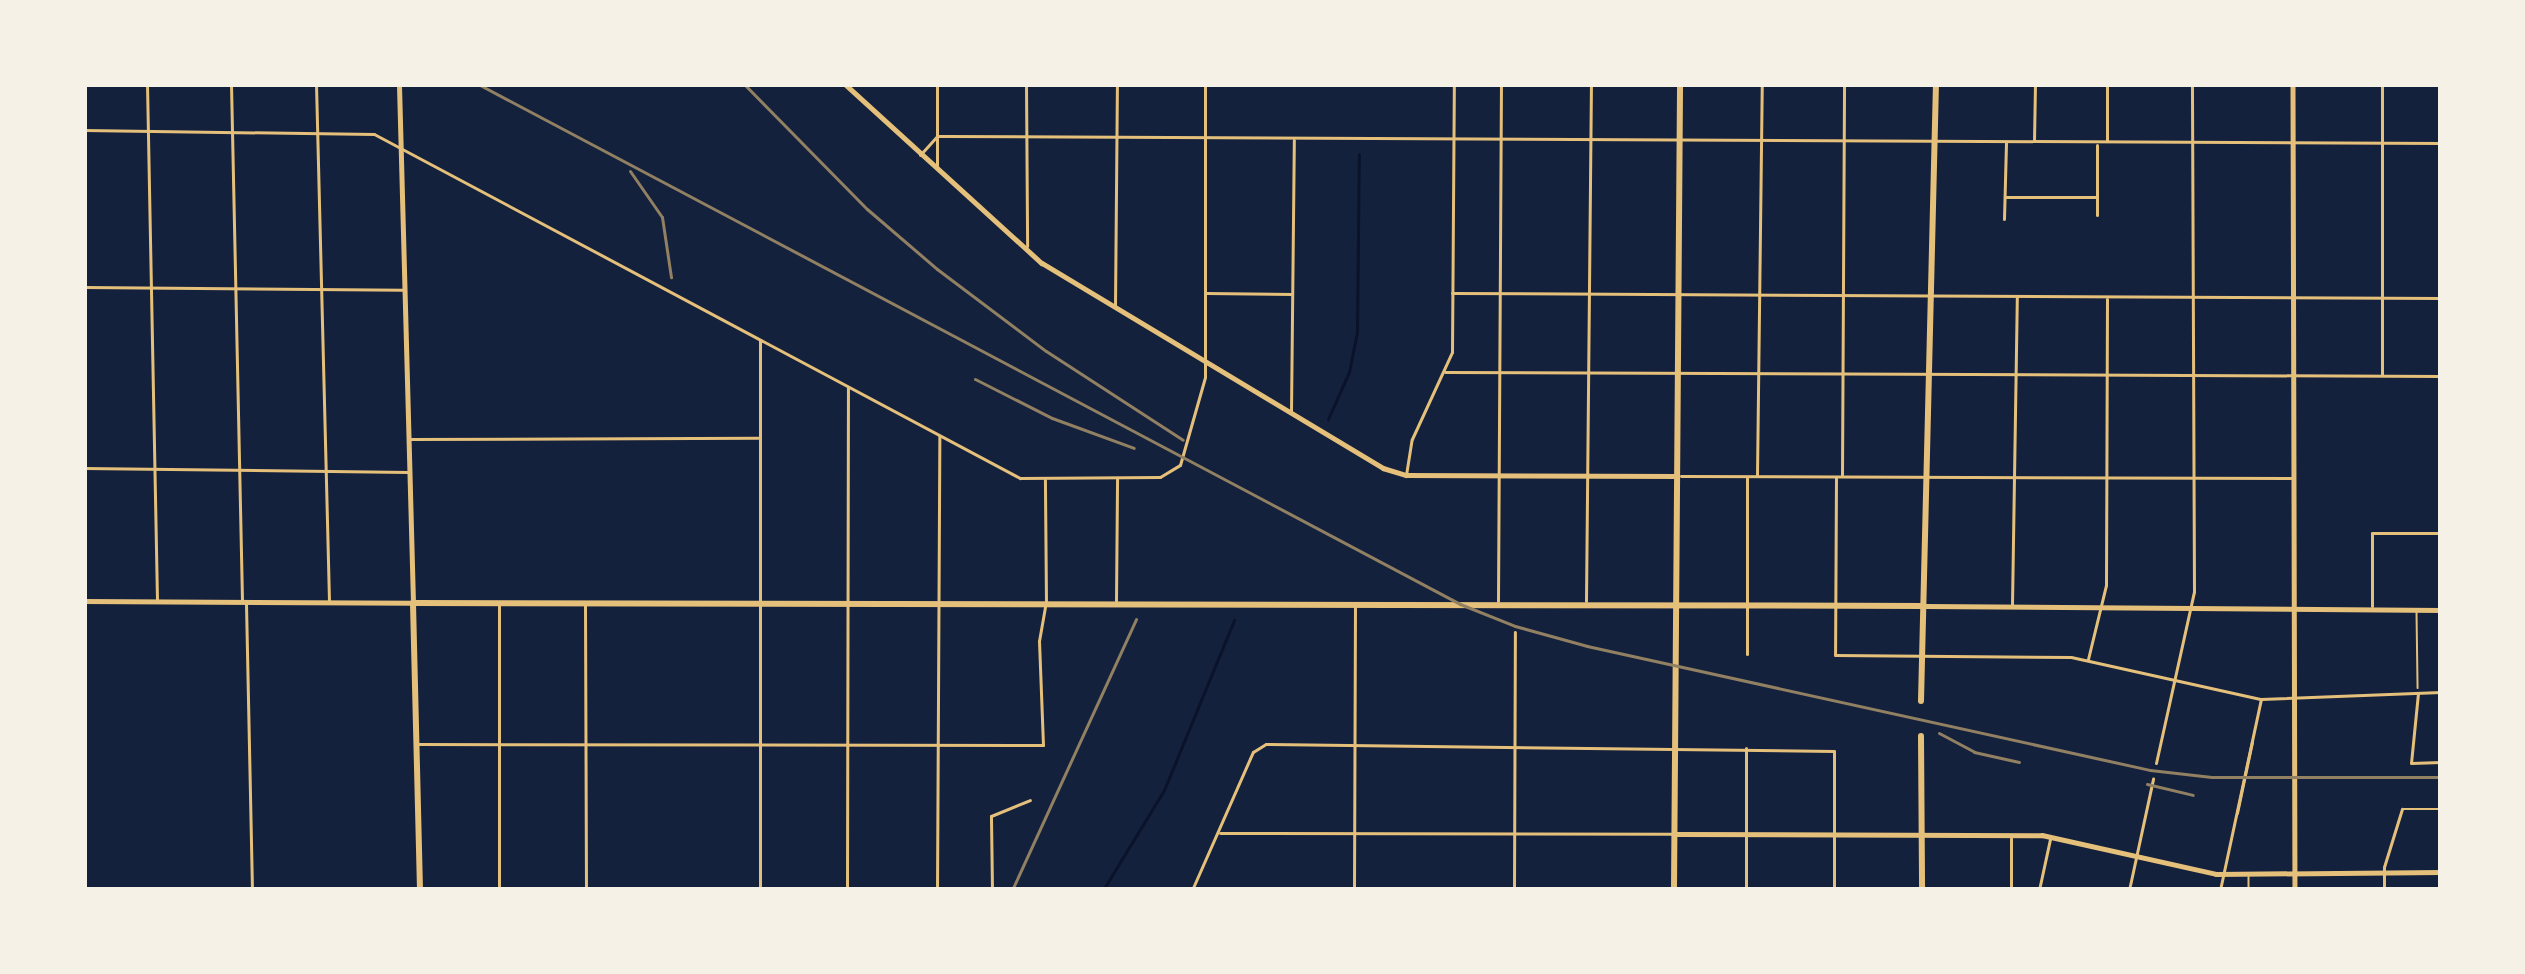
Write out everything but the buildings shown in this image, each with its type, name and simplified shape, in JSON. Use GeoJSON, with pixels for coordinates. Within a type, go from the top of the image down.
{"type":"FeatureCollection","features":[{"type":"Feature","properties":{"kind":"main road"},"geometry":{"type":"LineString","coordinates":[[1674,890],[1680,84]]}},
{"type":"Feature","properties":{"kind":"main road"},"geometry":{"type":"LineString","coordinates":[[1922,701],[1936,84]]}},
{"type":"Feature","properties":{"kind":"main road"},"geometry":{"type":"LineString","coordinates":[[420,890],[413,603],[1924,606]]}},
{"type":"Feature","properties":{"kind":"main road"},"geometry":{"type":"LineString","coordinates":[[1922,736],[1922,890]]}},
{"type":"Feature","properties":{"kind":"street"},"geometry":{"type":"LineString","coordinates":[[146,84],[157,601]]}},
{"type":"Feature","properties":{"kind":"street"},"geometry":{"type":"LineString","coordinates":[[231,84],[252,890]]}},
{"type":"Feature","properties":{"kind":"street"},"geometry":{"type":"LineString","coordinates":[[316,84],[329,602]]}},
{"type":"Feature","properties":{"kind":"street"},"geometry":{"type":"LineString","coordinates":[[84,601],[413,603],[399,84]]}},
{"type":"Feature","properties":{"kind":"street"},"geometry":{"type":"LineString","coordinates":[[845,84],[1027,248],[1204,362],[1383,468],[1406,475],[2291,478]]}},
{"type":"Feature","properties":{"kind":"street"},"geometry":{"type":"LineString","coordinates":[[937,84],[938,170]]}},
{"type":"Feature","properties":{"kind":"street"},"geometry":{"type":"LineString","coordinates":[[1026,84],[1027,248]]}},
{"type":"Feature","properties":{"kind":"street"},"geometry":{"type":"LineString","coordinates":[[1114,308],[1117,84]]}},
{"type":"Feature","properties":{"kind":"street"},"geometry":{"type":"LineString","coordinates":[[84,130],[374,134],[1020,478],[1168,475],[1180,465],[1205,377],[1205,84]]}},
{"type":"Feature","properties":{"kind":"street"},"geometry":{"type":"LineString","coordinates":[[1406,475],[1412,439],[1452,352],[1454,84]]}},
{"type":"Feature","properties":{"kind":"street"},"geometry":{"type":"LineString","coordinates":[[1498,603],[1501,84]]}},
{"type":"Feature","properties":{"kind":"street"},"geometry":{"type":"LineString","coordinates":[[1586,603],[1591,84]]}},
{"type":"Feature","properties":{"kind":"street"},"geometry":{"type":"LineString","coordinates":[[1757,477],[1762,84]]}},
{"type":"Feature","properties":{"kind":"street"},"geometry":{"type":"LineString","coordinates":[[1844,84],[1835,655],[2087,661],[2261,699],[2441,692]]}},
{"type":"Feature","properties":{"kind":"street"},"geometry":{"type":"LineString","coordinates":[[2035,84],[2035,142]]}},
{"type":"Feature","properties":{"kind":"street"},"geometry":{"type":"LineString","coordinates":[[2107,84],[2107,142]]}},
{"type":"Feature","properties":{"kind":"street"},"geometry":{"type":"LineString","coordinates":[[2156,763],[2192,608],[2192,84]]}},
{"type":"Feature","properties":{"kind":"street"},"geometry":{"type":"LineString","coordinates":[[2293,84],[2294,890]]}},
{"type":"Feature","properties":{"kind":"street"},"geometry":{"type":"LineString","coordinates":[[2382,84],[2382,376]]}},
{"type":"Feature","properties":{"kind":"street"},"geometry":{"type":"LineString","coordinates":[[920,155],[937,136],[2441,143]]}},
{"type":"Feature","properties":{"kind":"street"},"geometry":{"type":"LineString","coordinates":[[1291,414],[1294,138]]}},
{"type":"Feature","properties":{"kind":"street"},"geometry":{"type":"LineString","coordinates":[[2004,219],[2006,142]]}},
{"type":"Feature","properties":{"kind":"street"},"geometry":{"type":"LineString","coordinates":[[2097,142],[2097,215]]}},
{"type":"Feature","properties":{"kind":"street"},"geometry":{"type":"LineString","coordinates":[[2005,197],[2097,197]]}},
{"type":"Feature","properties":{"kind":"street"},"geometry":{"type":"LineString","coordinates":[[84,286],[405,290]]}},
{"type":"Feature","properties":{"kind":"street"},"geometry":{"type":"LineString","coordinates":[[1204,292],[1294,295]]}},
{"type":"Feature","properties":{"kind":"street"},"geometry":{"type":"LineString","coordinates":[[1452,293],[2441,298]]}},
{"type":"Feature","properties":{"kind":"street"},"geometry":{"type":"LineString","coordinates":[[2012,607],[2018,297]]}},
{"type":"Feature","properties":{"kind":"street"},"geometry":{"type":"LineString","coordinates":[[2087,661],[2106,585],[2107,297]]}},
{"type":"Feature","properties":{"kind":"street"},"geometry":{"type":"LineString","coordinates":[[760,338],[760,890]]}},
{"type":"Feature","properties":{"kind":"street"},"geometry":{"type":"LineString","coordinates":[[1445,372],[2441,376]]}},
{"type":"Feature","properties":{"kind":"street"},"geometry":{"type":"LineString","coordinates":[[847,890],[848,385]]}},
{"type":"Feature","properties":{"kind":"street"},"geometry":{"type":"LineString","coordinates":[[937,890],[939,434]]}},
{"type":"Feature","properties":{"kind":"street"},"geometry":{"type":"LineString","coordinates":[[409,439],[760,438]]}},
{"type":"Feature","properties":{"kind":"street"},"geometry":{"type":"LineString","coordinates":[[84,468],[410,472]]}},
{"type":"Feature","properties":{"kind":"street"},"geometry":{"type":"LineString","coordinates":[[1116,602],[1117,477]]}},
{"type":"Feature","properties":{"kind":"street"},"geometry":{"type":"LineString","coordinates":[[1747,477],[1748,654]]}},
{"type":"Feature","properties":{"kind":"street"},"geometry":{"type":"LineString","coordinates":[[416,744],[1043,745],[1039,641],[1046,603],[1045,478]]}},
{"type":"Feature","properties":{"kind":"street"},"geometry":{"type":"LineString","coordinates":[[2372,609],[2372,533],[2441,533]]}},
{"type":"Feature","properties":{"kind":"street"},"geometry":{"type":"LineString","coordinates":[[499,603],[499,890]]}},
{"type":"Feature","properties":{"kind":"street"},"geometry":{"type":"LineString","coordinates":[[585,603],[586,890]]}},
{"type":"Feature","properties":{"kind":"street"},"geometry":{"type":"LineString","coordinates":[[1354,890],[1355,603]]}},
{"type":"Feature","properties":{"kind":"street"},"geometry":{"type":"LineString","coordinates":[[1924,606],[2441,610]]}},
{"type":"Feature","properties":{"kind":"street"},"geometry":{"type":"LineString","coordinates":[[1514,890],[1515,632]]}},
{"type":"Feature","properties":{"kind":"street"},"geometry":{"type":"LineString","coordinates":[[2418,692],[2410,763],[2441,763]]}},
{"type":"Feature","properties":{"kind":"street"},"geometry":{"type":"LineString","coordinates":[[2220,890],[2261,699]]}},
{"type":"Feature","properties":{"kind":"street"},"geometry":{"type":"LineString","coordinates":[[1192,890],[1252,752],[1266,744],[1834,751],[1834,890]]}},
{"type":"Feature","properties":{"kind":"street"},"geometry":{"type":"LineString","coordinates":[[1746,747],[1746,890]]}},
{"type":"Feature","properties":{"kind":"street"},"geometry":{"type":"LineString","coordinates":[[2129,890],[2153,779]]}},
{"type":"Feature","properties":{"kind":"street"},"geometry":{"type":"LineString","coordinates":[[992,890],[991,816],[1030,800]]}},
{"type":"Feature","properties":{"kind":"street"},"geometry":{"type":"LineString","coordinates":[[2384,890],[2384,872],[2402,809]]}},
{"type":"Feature","properties":{"kind":"street"},"geometry":{"type":"LineString","coordinates":[[1216,833],[2051,836],[2223,874],[2441,872]]}},
{"type":"Feature","properties":{"kind":"street"},"geometry":{"type":"LineString","coordinates":[[2011,890],[2012,836]]}},
{"type":"Feature","properties":{"kind":"street"},"geometry":{"type":"LineString","coordinates":[[2039,890],[2051,836]]}},
{"type":"Feature","properties":{"kind":"lane"},"geometry":{"type":"LineString","coordinates":[[2417,609],[2418,692]]}},
{"type":"Feature","properties":{"kind":"lane"},"geometry":{"type":"LineString","coordinates":[[2402,809],[2441,809]]}},
{"type":"Feature","properties":{"kind":"lane"},"geometry":{"type":"LineString","coordinates":[[2249,873],[2249,890]]}},
{"type":"Feature","properties":{"kind":"waterway"},"geometry":{"type":"LineString","coordinates":[[1328,419],[1349,372],[1357,332],[1359,154]]}},
{"type":"Feature","properties":{"kind":"waterway"},"geometry":{"type":"LineString","coordinates":[[1103,890],[1164,790],[1234,620]]}},
{"type":"Feature","properties":{"kind":"railway"},"geometry":{"type":"LineString","coordinates":[[478,84],[1460,604],[1515,626],[2150,770],[2212,777],[2441,777]]}},
{"type":"Feature","properties":{"kind":"railway"},"geometry":{"type":"LineString","coordinates":[[744,84],[867,209],[937,269],[1046,351],[1183,440]]}},
{"type":"Feature","properties":{"kind":"railway"},"geometry":{"type":"LineString","coordinates":[[630,171],[662,217],[671,277]]}},
{"type":"Feature","properties":{"kind":"railway"},"geometry":{"type":"LineString","coordinates":[[975,379],[1052,418],[1134,448]]}},
{"type":"Feature","properties":{"kind":"railway"},"geometry":{"type":"LineString","coordinates":[[1012,890],[1136,619]]}},
{"type":"Feature","properties":{"kind":"railway"},"geometry":{"type":"LineString","coordinates":[[1939,733],[1974,752],[2019,762]]}},
{"type":"Feature","properties":{"kind":"railway"},"geometry":{"type":"LineString","coordinates":[[2147,784],[2193,795]]}}]}
